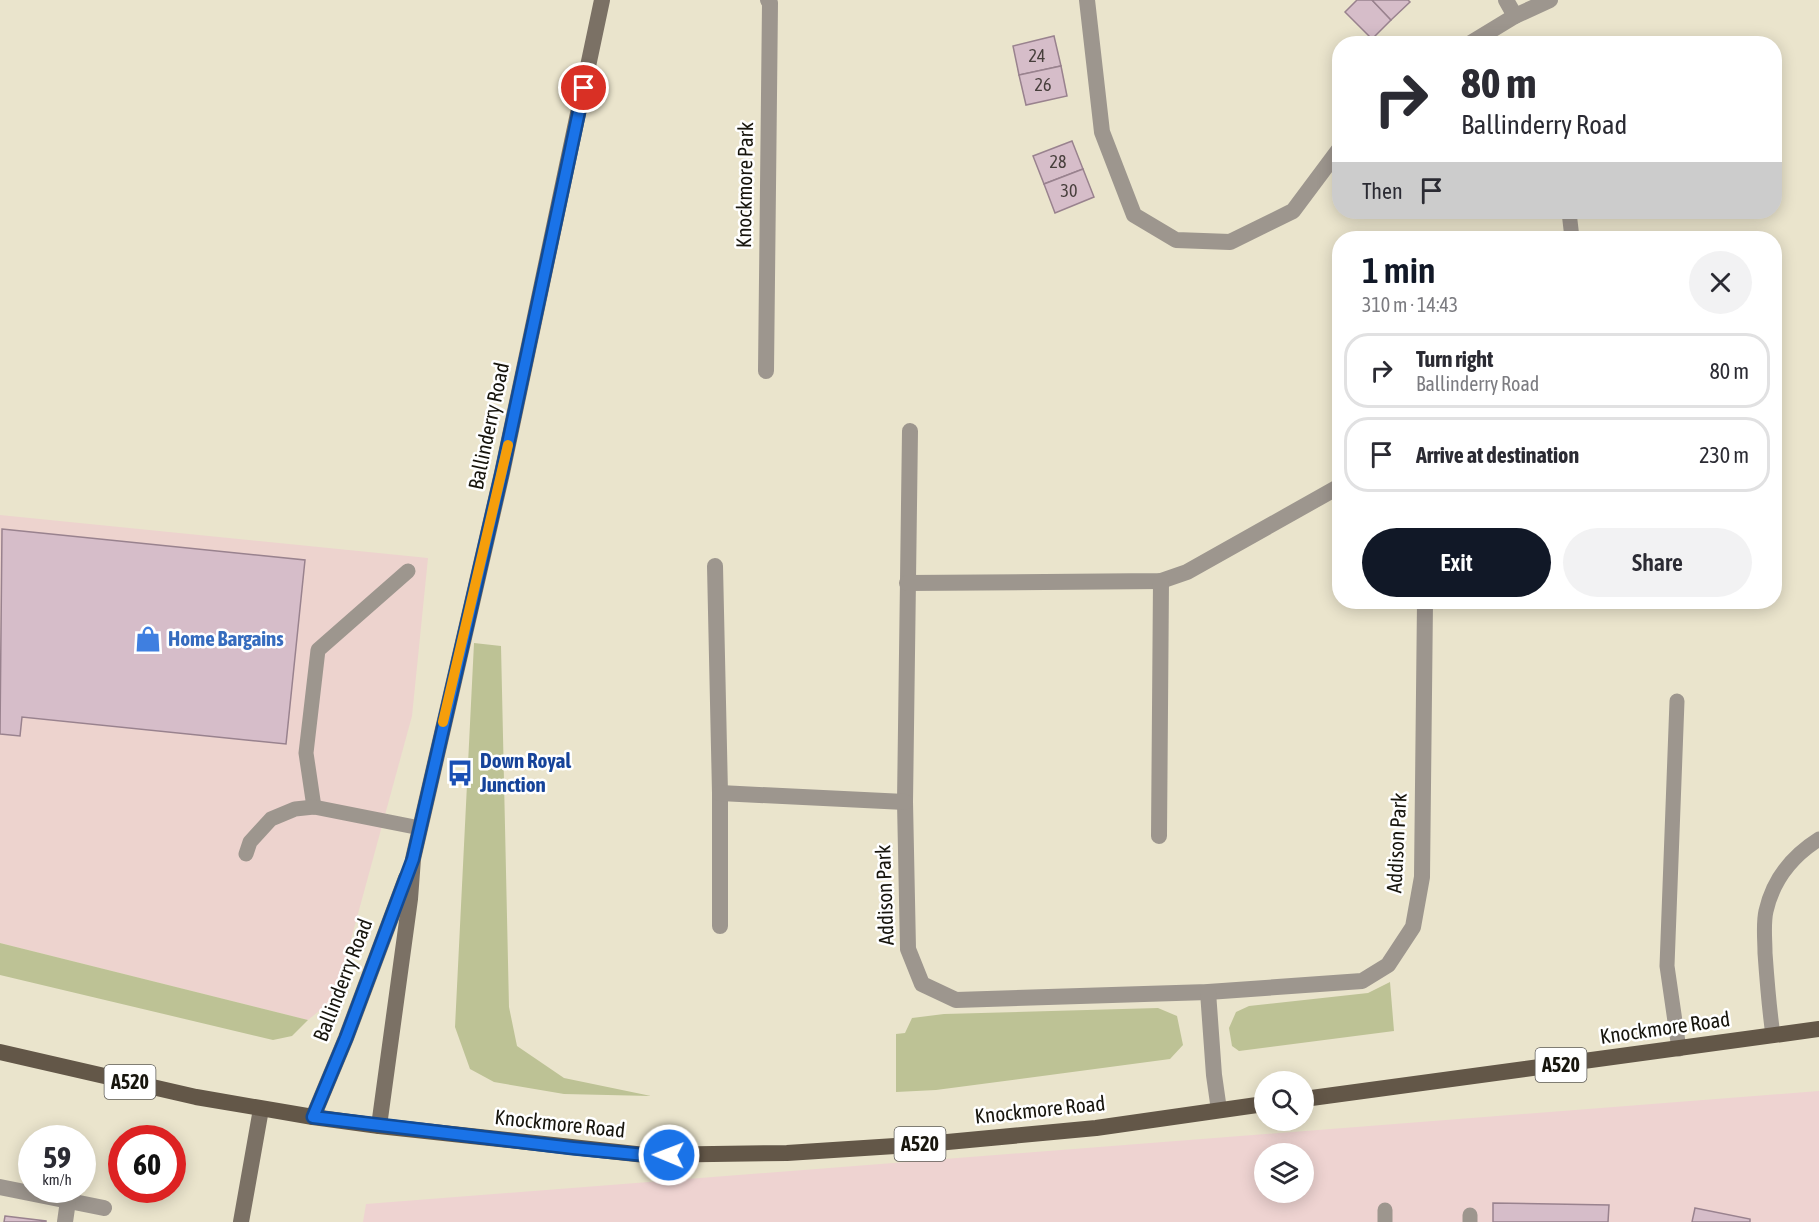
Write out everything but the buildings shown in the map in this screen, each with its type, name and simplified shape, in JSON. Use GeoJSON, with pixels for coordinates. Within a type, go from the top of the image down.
{"type":"FeatureCollection","features":[{"type":"Feature","properties":{"kind":"main road","name":"Ballinderry Road"},"geometry":{"type":"LineString","coordinates":[[313,1117],[346,1038],[413,859],[505,461],[602,0]]}},
{"type":"Feature","properties":{"kind":"main road","name":"Ballinderry Road"},"geometry":{"type":"LineString","coordinates":[[379,1126],[409,910],[413,859]]}},
{"type":"Feature","properties":{"kind":"main road","name":"Knockmore Road"},"geometry":{"type":"LineString","coordinates":[[1314,1098],[1819,1029]]}},
{"type":"Feature","properties":{"kind":"main road","name":"Knockmore Road"},"geometry":{"type":"LineString","coordinates":[[0,1052],[196,1097],[261,1109],[379,1126],[645,1155],[786,1153],[926,1144],[1096,1128],[1254,1105]]}},
{"type":"Feature","properties":{"kind":"main road"},"geometry":{"type":"LineString","coordinates":[[241,1222],[261,1109]]}},
{"type":"Feature","properties":{"kind":"street","name":"Knockmore Park"},"geometry":{"type":"LineString","coordinates":[[765,371],[770,15],[768,0]]}},
{"type":"Feature","properties":{"kind":"street"},"geometry":{"type":"LineString","coordinates":[[1087,0],[1102,132],[1134,215],[1176,240],[1230,242],[1293,211],[1332,159]]}},
{"type":"Feature","properties":{"kind":"street"},"geometry":{"type":"LineString","coordinates":[[1506,0],[1515,16]]}},
{"type":"Feature","properties":{"kind":"street"},"geometry":{"type":"LineString","coordinates":[[1482,36],[1515,16],[1550,0]]}},
{"type":"Feature","properties":{"kind":"street","name":"Addison Park"},"geometry":{"type":"LineString","coordinates":[[910,431],[905,802],[908,949],[922,984],[956,1000],[1208,992],[1362,981],[1388,965],[1413,927],[1422,877],[1425,609]]}},
{"type":"Feature","properties":{"kind":"street"},"geometry":{"type":"LineString","coordinates":[[907,583],[1161,581],[1186,572],[1332,490]]}},
{"type":"Feature","properties":{"kind":"street"},"geometry":{"type":"LineString","coordinates":[[715,566],[720,793],[720,926]]}},
{"type":"Feature","properties":{"kind":"street"},"geometry":{"type":"LineString","coordinates":[[1159,836],[1161,581]]}},
{"type":"Feature","properties":{"kind":"street"},"geometry":{"type":"LineString","coordinates":[[720,793],[905,802]]}},
{"type":"Feature","properties":{"kind":"street"},"geometry":{"type":"LineString","coordinates":[[1208,992],[1219,1110]]}},
{"type":"Feature","properties":{"kind":"street"},"geometry":{"type":"LineString","coordinates":[[0,1187],[18,1191]]}},
{"type":"Feature","properties":{"kind":"street"},"geometry":{"type":"LineString","coordinates":[[65,1222],[68,1203]]}},
{"type":"Feature","properties":{"kind":"street"},"geometry":{"type":"LineString","coordinates":[[78,1203],[104,1208]]}},
{"type":"Feature","properties":{"kind":"lane"},"geometry":{"type":"LineString","coordinates":[[314,807],[306,753],[318,650],[408,571]]}},
{"type":"Feature","properties":{"kind":"lane"},"geometry":{"type":"LineString","coordinates":[[1677,700],[1667,966],[1678,1049]]}},
{"type":"Feature","properties":{"kind":"lane"},"geometry":{"type":"LineString","coordinates":[[246,854],[250,842],[271,819],[295,809],[314,807],[420,828]]}},
{"type":"Feature","properties":{"kind":"lane"},"geometry":{"type":"LineString","coordinates":[[1773,1035],[1764,933],[1766,912],[1779,878],[1790,862],[1819,839]]}},
{"type":"Feature","properties":{"kind":"shaded area"},"geometry":{"type":"Polygon","coordinates":[[[0,515],[428,558],[412,716],[335,998],[308,1020],[0,943],[0,515]]]}},
{"type":"Feature","properties":{"kind":"shaded area"},"geometry":{"type":"Polygon","coordinates":[[[1819,1091],[1819,1222],[363,1222],[366,1204],[1819,1091]]]}},
{"type":"Feature","properties":{"kind":"green space"},"geometry":{"type":"Polygon","coordinates":[[[474,643],[501,646],[509,1007],[517,1046],[564,1078],[651,1096],[564,1094],[494,1082],[470,1069],[455,1027],[474,643]]]}},
{"type":"Feature","properties":{"kind":"green space"},"geometry":{"type":"Polygon","coordinates":[[[0,943],[308,1020],[292,1036],[273,1040],[0,975],[0,943]]]}},
{"type":"Feature","properties":{"kind":"green space"},"geometry":{"type":"Polygon","coordinates":[[[1390,982],[1394,1031],[1239,1051],[1232,1046],[1229,1028],[1236,1012],[1249,1006],[1368,993],[1390,982]]]}},
{"type":"Feature","properties":{"kind":"green space"},"geometry":{"type":"Polygon","coordinates":[[[1158,1008],[1177,1016],[1183,1045],[1170,1059],[936,1090],[896,1092],[896,1034],[905,1033],[912,1018],[944,1014],[1158,1008]]]}},
{"type":"Feature","properties":{"kind":"slow traffic"},"geometry":{"type":"LineString","coordinates":[[443,722],[508,445]]}},
{"type":"Feature","properties":{"kind":"place","name":"Home Bargains"},"geometry":{"type":"Point","coordinates":[148,639]}},
{"type":"Feature","properties":{"kind":"place","name":"Down Royal Junction"},"geometry":{"type":"Point","coordinates":[460,773]}},
{"type":"Feature","properties":{"kind":"route"},"geometry":{"type":"LineString","coordinates":[[584,88],[502,472],[413,859],[346,1038],[313,1117],[573,1148],[669,1155]]}}]}
